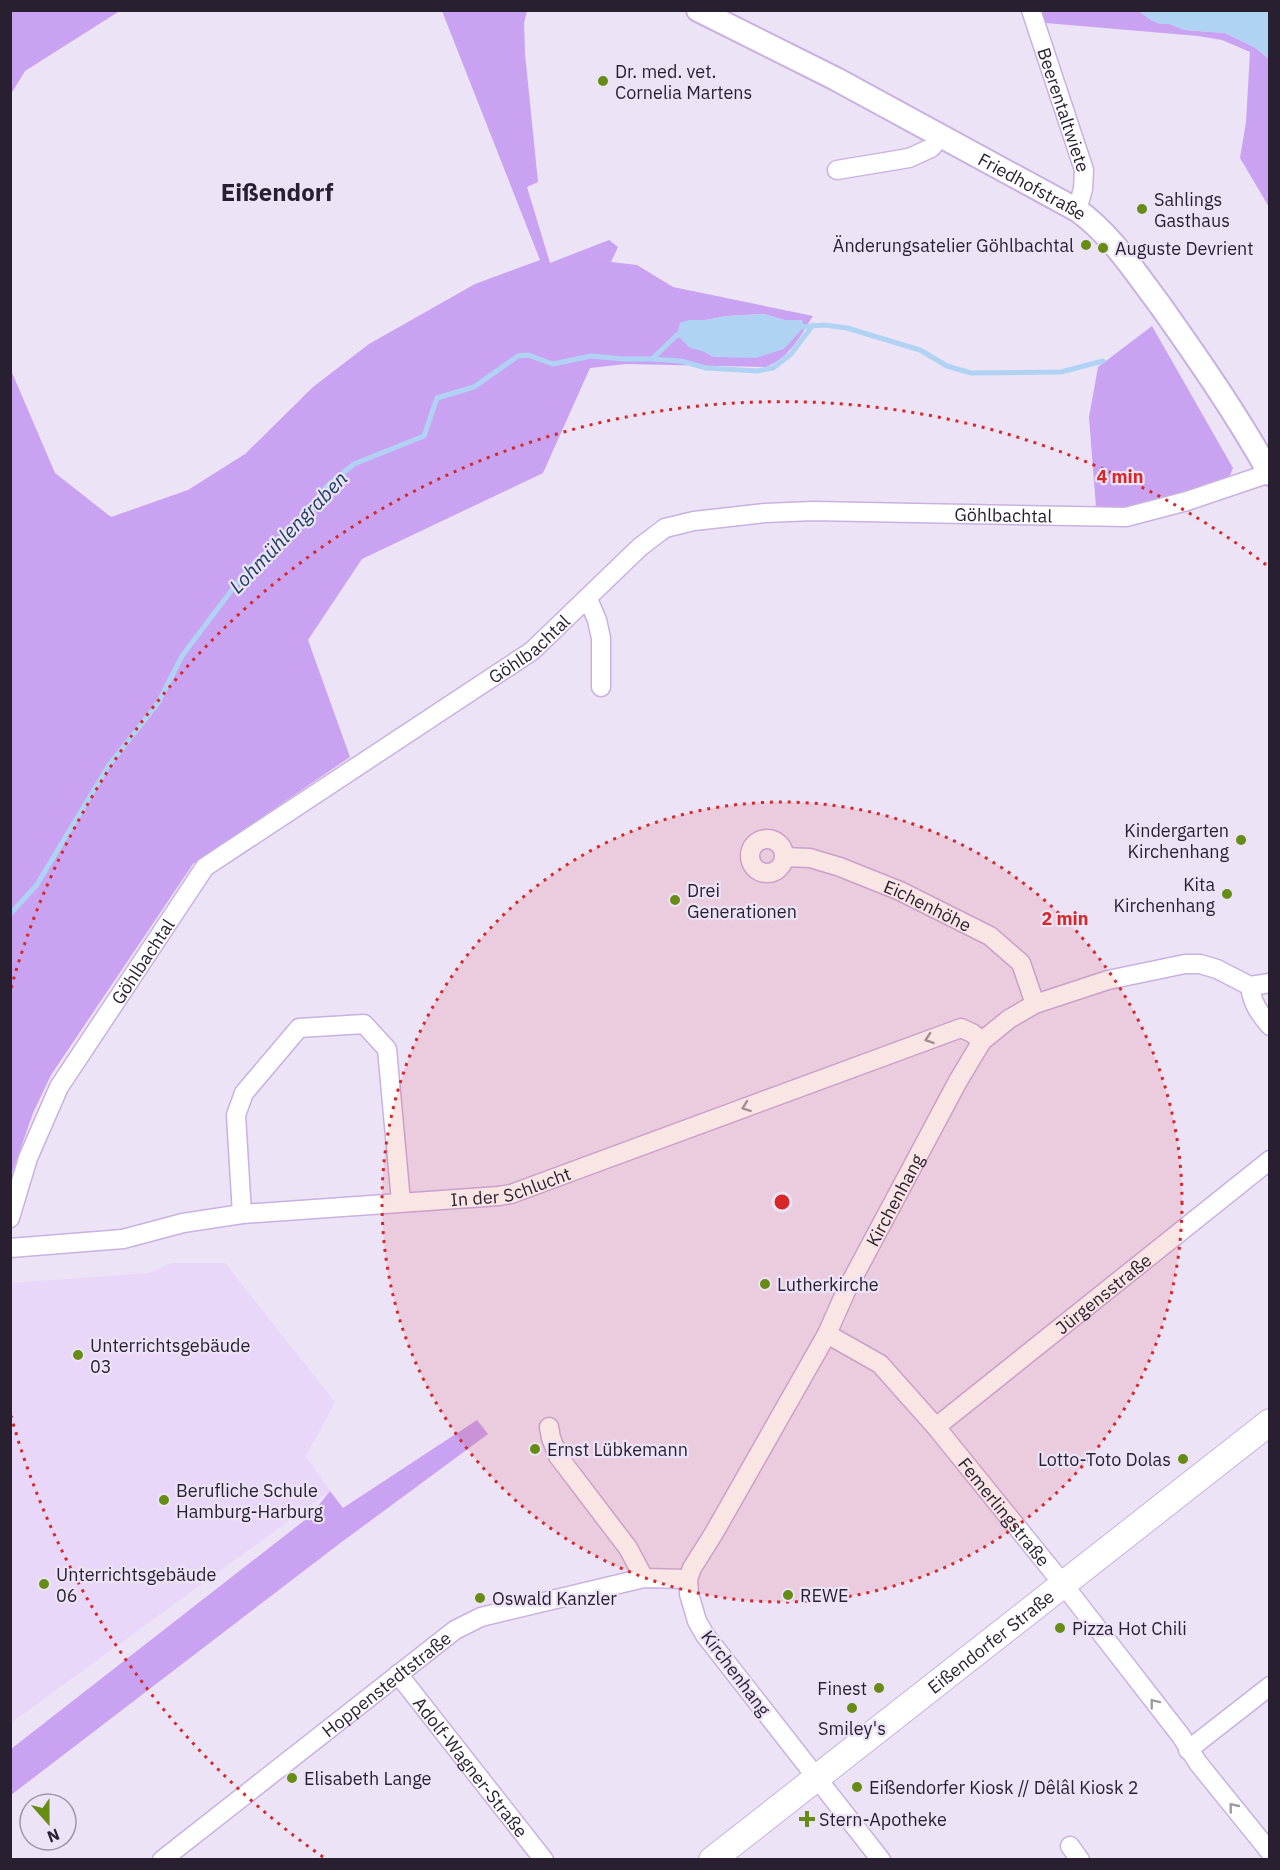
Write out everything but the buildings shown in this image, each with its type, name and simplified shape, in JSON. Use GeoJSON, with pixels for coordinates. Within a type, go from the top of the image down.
{"type":"FeatureCollection","features":[{"type":"Feature","properties":{"kind":"main road","name":"Eißendorfer Straße"},"geometry":{"type":"LineString","coordinates":[[712,1860],[1269,1422]]}},
{"type":"Feature","properties":{"kind":"street","name":"Friedhofstraße"},"geometry":{"type":"LineString","coordinates":[[698,10],[942,135],[1077,210],[1096,225],[1142,280],[1229,404],[1269,473]]}},
{"type":"Feature","properties":{"kind":"street","name":"Beerentaltwiete"},"geometry":{"type":"LineString","coordinates":[[1031,10],[1084,170],[1084,181],[1077,210]]}},
{"type":"Feature","properties":{"kind":"street"},"geometry":{"type":"LineString","coordinates":[[837,170],[909,158],[931,148],[942,135]]}},
{"type":"Feature","properties":{"kind":"street","name":"Göhlbachtal"},"geometry":{"type":"LineString","coordinates":[[10,1218],[28,1158],[59,1087],[205,867],[532,651],[640,547],[665,528],[694,521],[765,513],[813,511],[1126,517],[1187,501],[1269,473]]}},
{"type":"Feature","properties":{"kind":"street"},"geometry":{"type":"LineString","coordinates":[[588,599],[597,620],[601,638],[601,687]]}},
{"type":"Feature","properties":{"kind":"street","name":"Eichenhöhe"},"geometry":{"type":"LineString","coordinates":[[784,857],[810,858],[840,867],[900,891],[990,936],[1021,963],[1035,1004]]}},
{"type":"Feature","properties":{"kind":"street","name":"Kirchenhang"},"geometry":{"type":"LineString","coordinates":[[881,1860],[705,1635],[692,1606],[688,1580],[696,1562],[827,1334],[846,1292],[958,1081],[982,1041],[1009,1019],[1035,1004],[1108,980],[1185,964],[1200,964],[1217,969],[1250,986]]}},
{"type":"Feature","properties":{"kind":"street"},"geometry":{"type":"LineString","coordinates":[[1269,983],[1250,986],[1257,1011],[1269,1026]]}},
{"type":"Feature","properties":{"kind":"street"},"geometry":{"type":"LineString","coordinates":[[242,1214],[236,1115],[244,1093],[299,1028],[364,1024],[387,1049],[401,1202]]}},
{"type":"Feature","properties":{"kind":"street","name":"In der Schlucht"},"geometry":{"type":"LineString","coordinates":[[10,1248],[123,1239],[183,1223],[242,1214],[498,1196],[531,1187],[961,1028],[982,1041]]}},
{"type":"Feature","properties":{"kind":"street","name":"Jürgensstraße"},"geometry":{"type":"LineString","coordinates":[[936,1427],[1269,1160]]}},
{"type":"Feature","properties":{"kind":"street","name":"Femerlingstraße"},"geometry":{"type":"LineString","coordinates":[[827,1334],[880,1364],[936,1427],[1063,1584],[1180,1736],[1194,1745],[1269,1852]]}},
{"type":"Feature","properties":{"kind":"street"},"geometry":{"type":"LineString","coordinates":[[549,1427],[558,1456],[628,1548],[644,1578]]}},
{"type":"Feature","properties":{"kind":"street","name":"Hoppenstedtstraße"},"geometry":{"type":"LineString","coordinates":[[162,1860],[455,1630],[481,1617],[644,1578],[688,1580]]}},
{"type":"Feature","properties":{"kind":"street","name":"Adolf-Wagner-Straße"},"geometry":{"type":"LineString","coordinates":[[398,1674],[544,1860]]}},
{"type":"Feature","properties":{"kind":"street"},"geometry":{"type":"LineString","coordinates":[[1194,1745],[1269,1686]]}},
{"type":"Feature","properties":{"kind":"shaded area"},"geometry":{"type":"Polygon","coordinates":[[[10,11],[127,11],[118,12],[25,71],[11,94],[10,11]]]}},
{"type":"Feature","properties":{"kind":"shaded area"},"geometry":{"type":"Polygon","coordinates":[[[442,11],[527,11],[524,23],[525,54],[538,182],[527,187],[550,263],[609,240],[618,247],[611,262],[637,265],[673,287],[813,316],[788,352],[766,367],[626,364],[590,368],[543,473],[362,559],[308,640],[350,757],[193,864],[51,1075],[33,1113],[11,1176],[10,368],[55,473],[111,517],[188,490],[245,454],[313,387],[369,344],[475,284],[540,260],[442,11]],[[764,314],[689,320],[703,351],[714,357],[731,357],[802,320],[784,320],[764,314]]]}},
{"type":"Feature","properties":{"kind":"shaded area"},"geometry":{"type":"Polygon","coordinates":[[[1031,11],[1139,11],[1161,24],[1170,24],[1185,30],[1225,33],[1254,47],[1269,59],[1269,207],[1240,158],[1246,122],[1250,52],[1222,40],[1198,36],[1034,22],[1031,11]]]}},
{"type":"Feature","properties":{"kind":"shaded area"},"geometry":{"type":"Polygon","coordinates":[[[1152,326],[1233,468],[1229,478],[1132,508],[1096,507],[1089,417],[1098,367],[1152,326]]]}},
{"type":"Feature","properties":{"kind":"shaded area","name":"Berufliche Schule Hamburg-Harburg"},"geometry":{"type":"Polygon","coordinates":[[[172,1263],[225,1263],[335,1402],[306,1456],[330,1491],[11,1723],[11,1283],[149,1273],[172,1263]]]}},
{"type":"Feature","properties":{"kind":"shaded area"},"geometry":{"type":"Polygon","coordinates":[[[477,1420],[488,1434],[339,1544],[11,1795],[11,1749],[310,1516],[330,1491],[343,1508],[477,1420]]]}},
{"type":"Feature","properties":{"kind":"water"},"geometry":{"type":"Polygon","coordinates":[[[1139,11],[1269,11],[1269,59],[1254,47],[1225,33],[1185,30],[1170,24],[1161,24],[1139,11]]]}},
{"type":"Feature","properties":{"kind":"water"},"geometry":{"type":"Polygon","coordinates":[[[764,314],[784,320],[802,320],[804,327],[784,349],[756,358],[714,357],[690,348],[677,335],[680,323],[689,320],[764,314]]]}},
{"type":"Feature","properties":{"kind":"waterway","name":"Lohmühlengraben"},"geometry":{"type":"LineString","coordinates":[[652,359],[681,361],[706,368],[757,371],[773,368],[791,354],[813,325]]}},
{"type":"Feature","properties":{"kind":"waterway","name":"Lohmühlengraben"},"geometry":{"type":"LineString","coordinates":[[798,327],[824,325],[847,328],[920,350],[947,366],[971,373],[1061,372],[1103,361]]}},
{"type":"Feature","properties":{"kind":"waterway","name":"Lohmühlengraben"},"geometry":{"type":"LineString","coordinates":[[10,914],[36,886],[109,765],[158,703],[182,656],[246,571],[302,518],[327,486],[354,464],[424,436],[437,398],[474,387],[518,356],[528,355],[553,364],[591,356],[652,359],[677,335],[683,335]]}},
{"type":"Feature","properties":{"kind":"place","name":"Dr. med. vet. Cornelia Martens"},"geometry":{"type":"Point","coordinates":[603,81]}},
{"type":"Feature","properties":{"kind":"place","name":"Sahlings Gasthaus"},"geometry":{"type":"Point","coordinates":[1142,209]}},
{"type":"Feature","properties":{"kind":"place","name":"Änderungsatelier Göhlbachtal"},"geometry":{"type":"Point","coordinates":[1086,245]}},
{"type":"Feature","properties":{"kind":"place","name":"Auguste Devrient"},"geometry":{"type":"Point","coordinates":[1103,248]}},
{"type":"Feature","properties":{"kind":"place","name":"Kindergarten Kirchenhang"},"geometry":{"type":"Point","coordinates":[1241,840]}},
{"type":"Feature","properties":{"kind":"place","name":"Kita Kirchenhang"},"geometry":{"type":"Point","coordinates":[1227,894]}},
{"type":"Feature","properties":{"kind":"place","name":"Drei Generationen"},"geometry":{"type":"Point","coordinates":[675,900]}},
{"type":"Feature","properties":{"kind":"place","name":"Lutherkirche"},"geometry":{"type":"Point","coordinates":[765,1284]}},
{"type":"Feature","properties":{"kind":"place","name":"Unterrichtsgebäude 03"},"geometry":{"type":"Point","coordinates":[78,1355]}},
{"type":"Feature","properties":{"kind":"place","name":"Ernst Lübkemann"},"geometry":{"type":"Point","coordinates":[535,1449]}},
{"type":"Feature","properties":{"kind":"place","name":"Lotto-Toto Dolas"},"geometry":{"type":"Point","coordinates":[1183,1459]}},
{"type":"Feature","properties":{"kind":"place","name":"Berufliche Schule Hamburg-Harburg"},"geometry":{"type":"Point","coordinates":[164,1500]}},
{"type":"Feature","properties":{"kind":"place","name":"Unterrichtsgebäude 06"},"geometry":{"type":"Point","coordinates":[44,1584]}},
{"type":"Feature","properties":{"kind":"place","name":"REWE"},"geometry":{"type":"Point","coordinates":[788,1595]}},
{"type":"Feature","properties":{"kind":"place","name":"Oswald Kanzler"},"geometry":{"type":"Point","coordinates":[480,1598]}},
{"type":"Feature","properties":{"kind":"place","name":"Pizza Hot Chili"},"geometry":{"type":"Point","coordinates":[1060,1628]}},
{"type":"Feature","properties":{"kind":"place","name":"Finest"},"geometry":{"type":"Point","coordinates":[879,1688]}},
{"type":"Feature","properties":{"kind":"place","name":"Smiley's"},"geometry":{"type":"Point","coordinates":[852,1708]}},
{"type":"Feature","properties":{"kind":"place","name":"Elisabeth Lange"},"geometry":{"type":"Point","coordinates":[292,1778]}},
{"type":"Feature","properties":{"kind":"place","name":"Eißendorfer Kiosk // Dêlâl Kiosk 2"},"geometry":{"type":"Point","coordinates":[857,1787]}},
{"type":"Feature","properties":{"kind":"place","name":"Stern-Apotheke"},"geometry":{"type":"Point","coordinates":[807,1819]}},
{"type":"Feature","properties":{"kind":"district","name":"Eißendorf"},"geometry":{"type":"Point","coordinates":[277,192]}}]}
